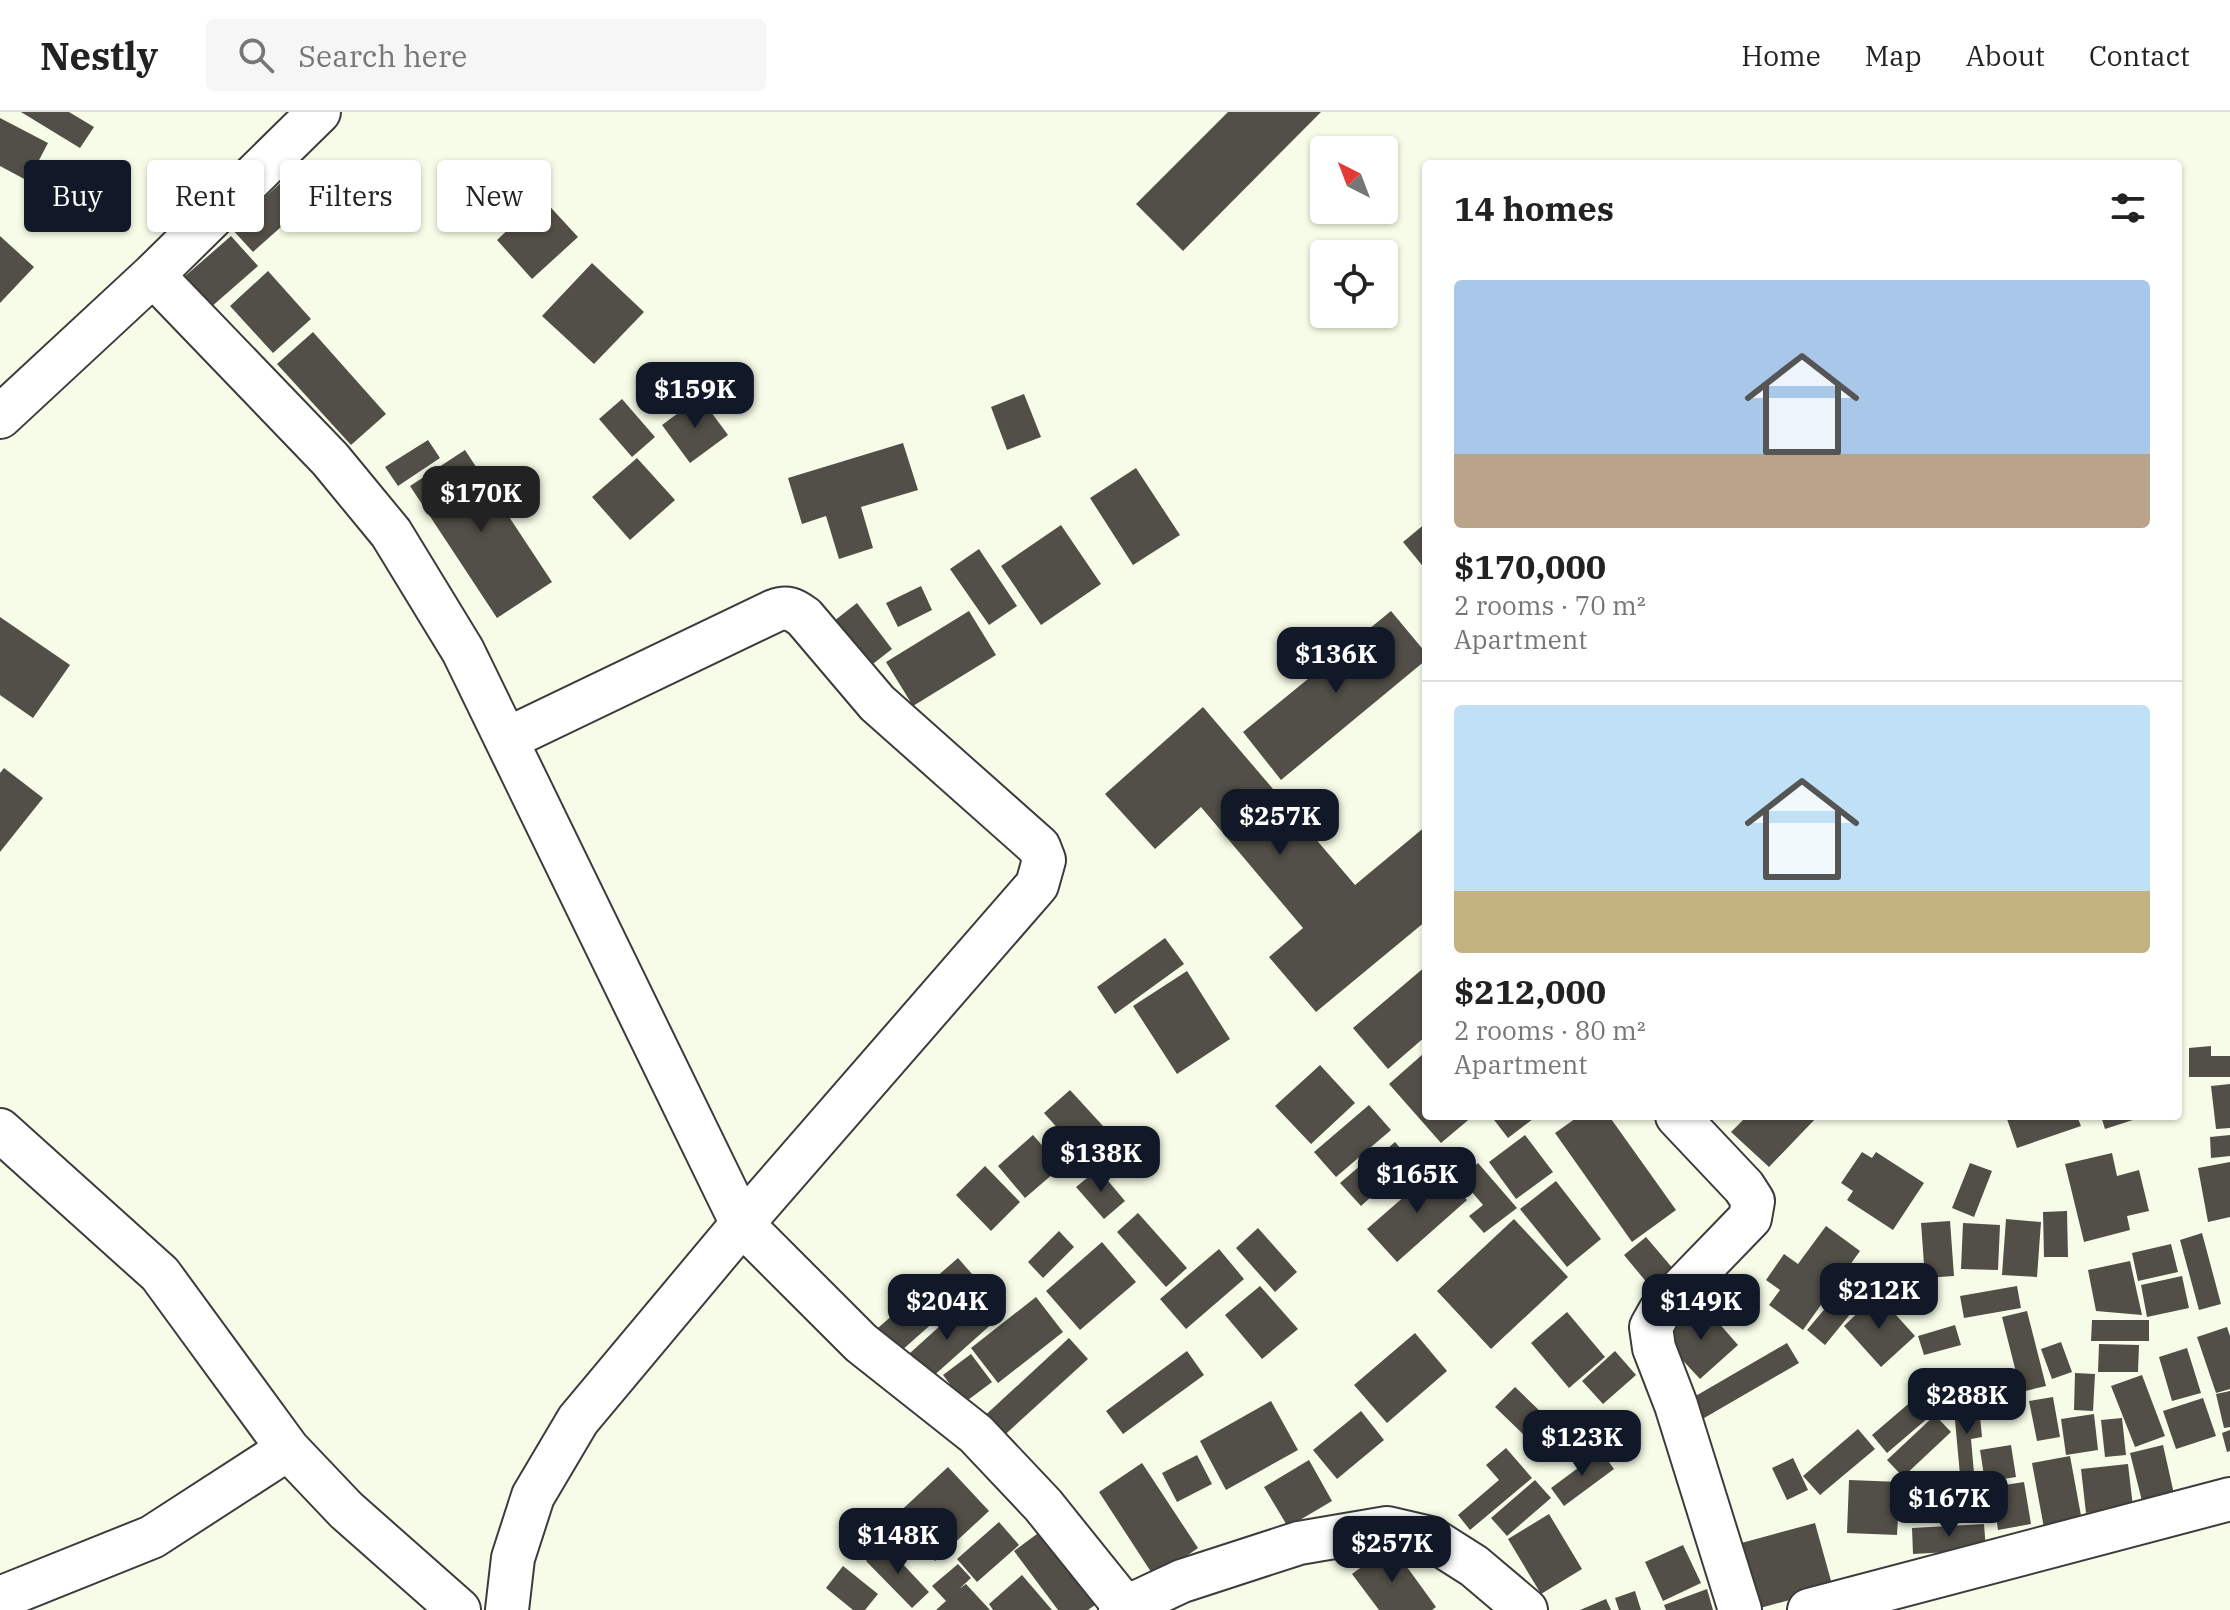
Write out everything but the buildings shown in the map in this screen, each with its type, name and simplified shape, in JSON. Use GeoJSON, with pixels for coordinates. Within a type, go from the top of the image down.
{"type":"FeatureCollection","features":[{"type":"Feature","properties":{"kind":"street"},"geometry":{"type":"LineString","coordinates":[[0,417],[153,275],[319,112]]}},
{"type":"Feature","properties":{"kind":"street"},"geometry":{"type":"LineString","coordinates":[[153,275],[330,459],[391,533],[463,651],[742,1224],[861,1343],[976,1434],[1043,1505],[1122,1608],[1182,1581],[1299,1543],[1387,1528],[1430,1538],[1474,1566],[1526,1610]]}},
{"type":"Feature","properties":{"kind":"street"},"geometry":{"type":"LineString","coordinates":[[507,739],[774,611],[784,607],[794,609],[877,703],[1039,847],[1044,860],[1037,885],[742,1224],[578,1420],[533,1496],[513,1558],[507,1610]]}},
{"type":"Feature","properties":{"kind":"street"},"geometry":{"type":"LineString","coordinates":[[1681,1120],[1744,1187],[1753,1201],[1750,1218],[1660,1311],[1651,1327],[1654,1348],[1676,1405],[1740,1610]]}},
{"type":"Feature","properties":{"kind":"street"},"geometry":{"type":"LineString","coordinates":[[0,1130],[160,1274],[288,1449],[346,1510],[459,1610]]}},
{"type":"Feature","properties":{"kind":"street"},"geometry":{"type":"LineString","coordinates":[[0,1598],[152,1537],[288,1449]]}},
{"type":"Feature","properties":{"kind":"street"},"geometry":{"type":"LineString","coordinates":[[1809,1610],[2230,1499]]}}]}
